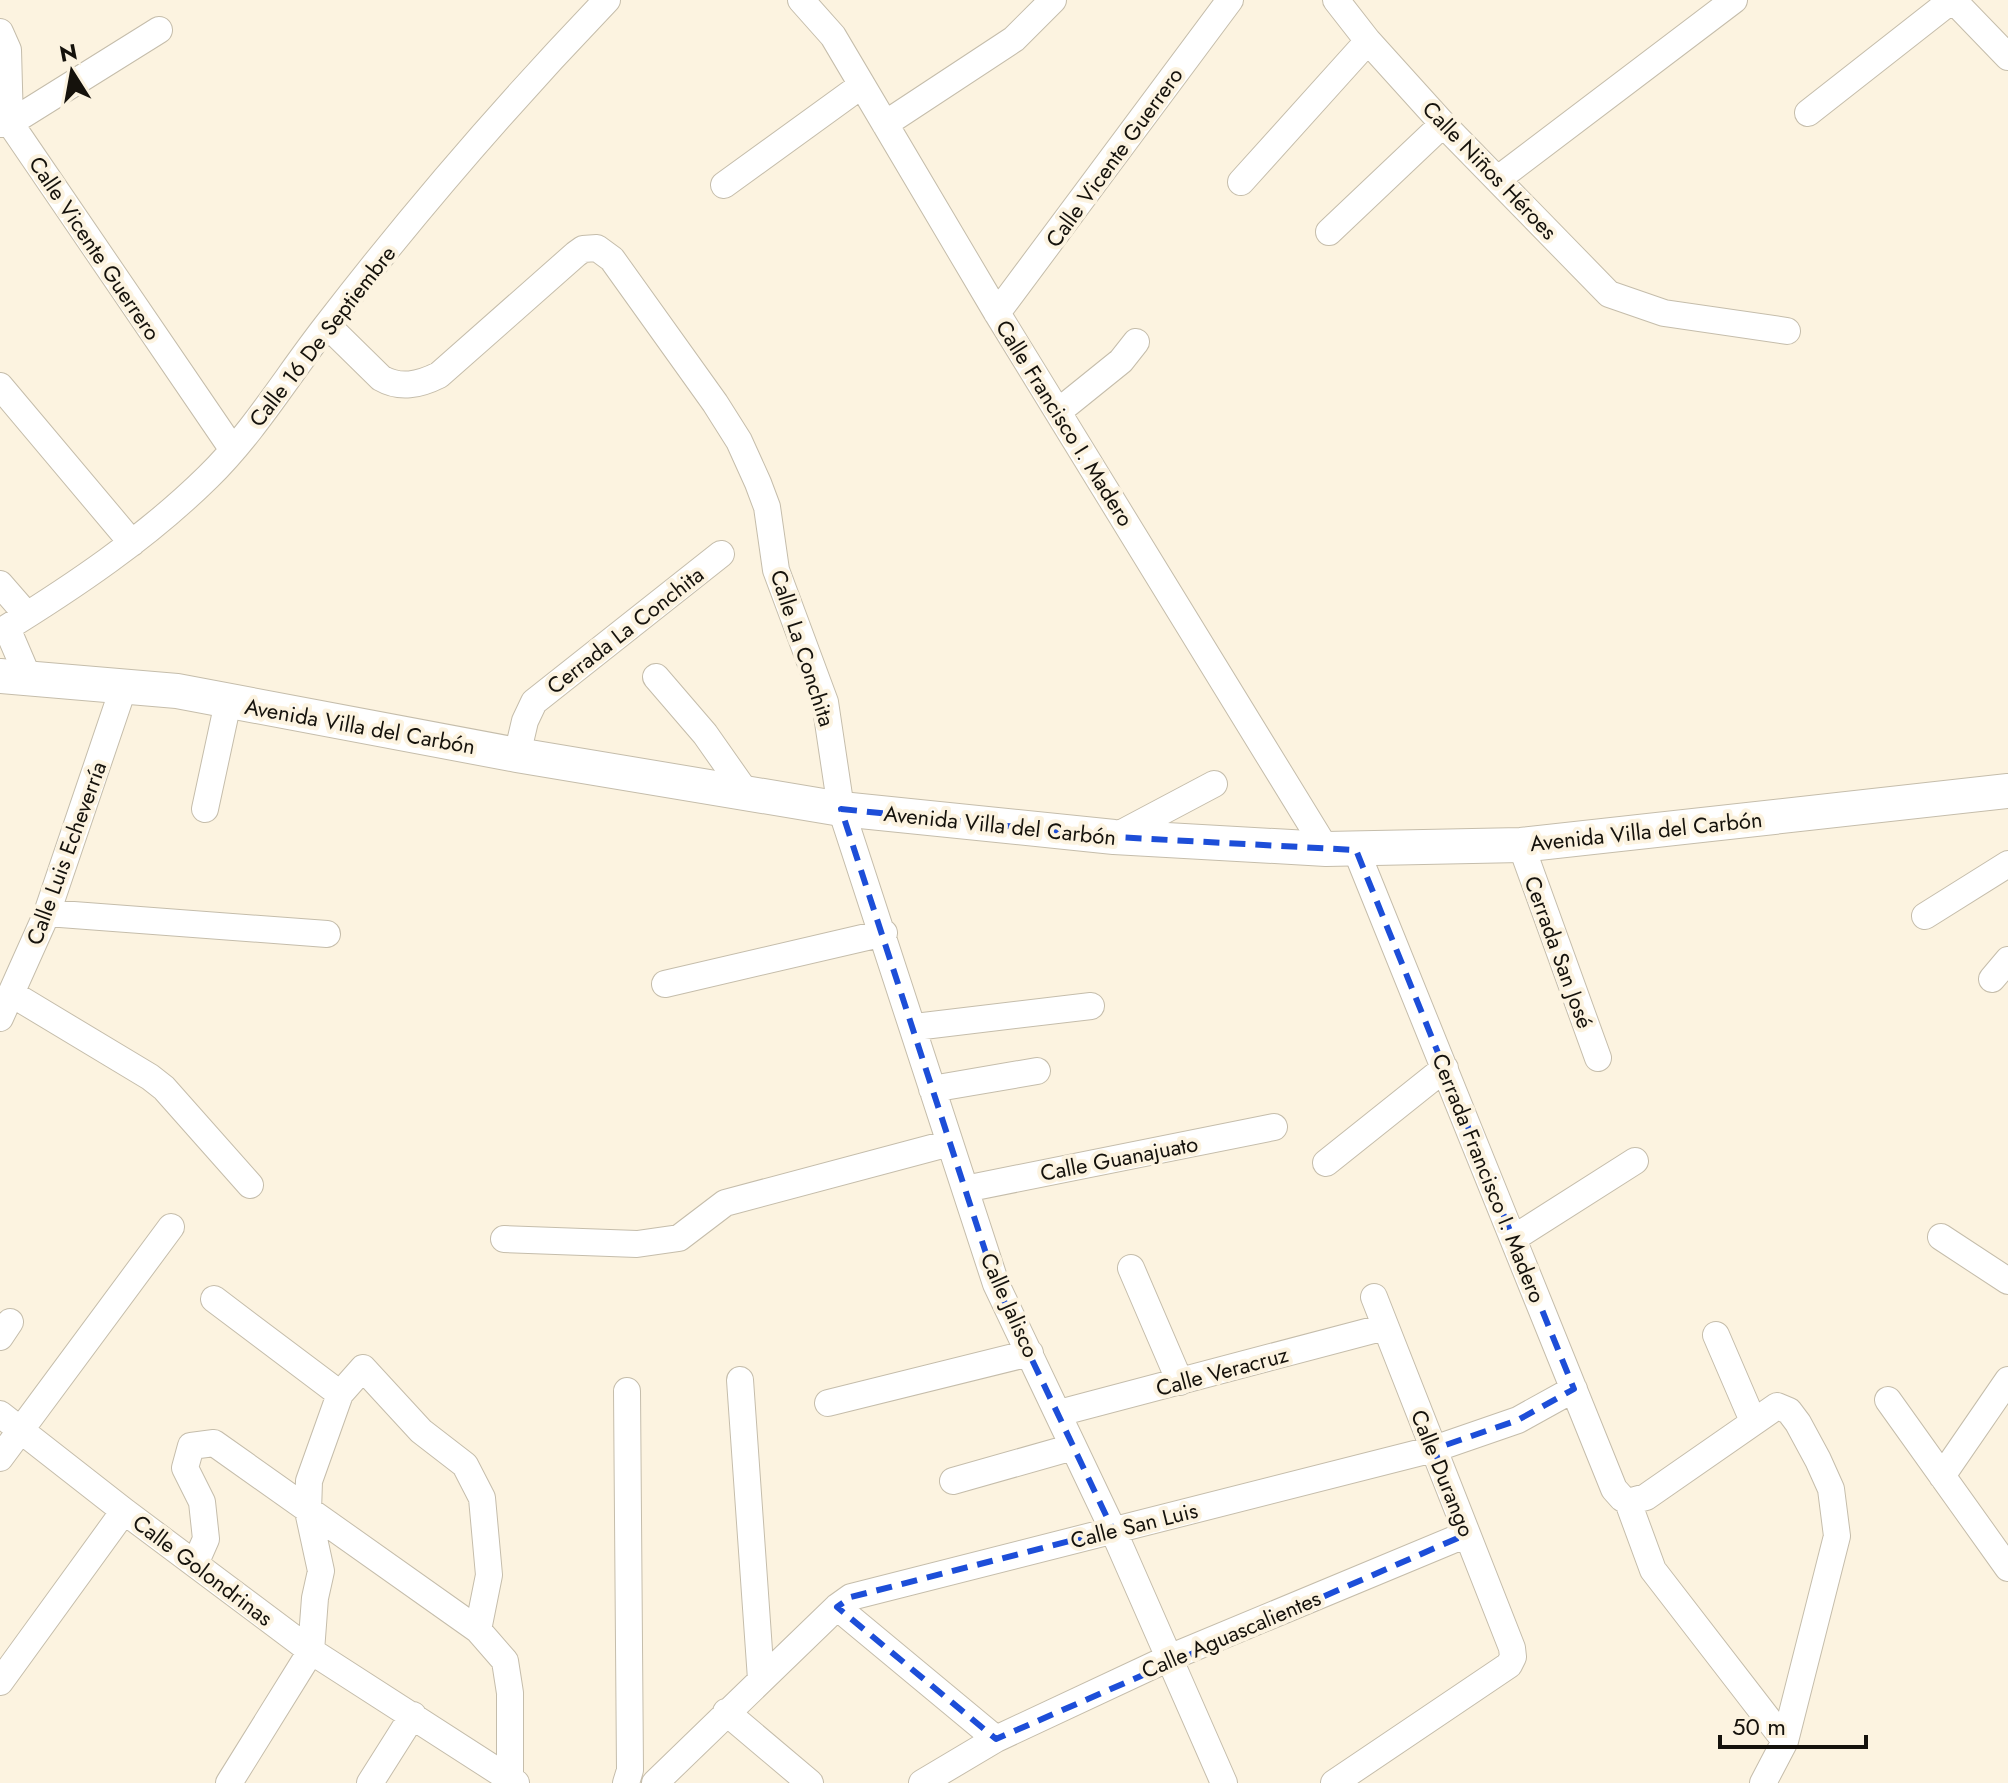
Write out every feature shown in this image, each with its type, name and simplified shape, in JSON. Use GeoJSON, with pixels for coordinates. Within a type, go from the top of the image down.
{"type":"FeatureCollection","features":[{"type":"Feature","properties":{"kind":"main road","name":"Avenida Villa del Carbón"},"geometry":{"type":"LineString","coordinates":[[14,677],[177,691],[517,755],[841,809],[1114,837],[1341,849],[1521,845],[2008,791]]}},
{"type":"Feature","properties":{"kind":"street","name":"Calle 16 De Septiembre"},"geometry":{"type":"LineString","coordinates":[[11,625],[132,543],[172,511],[233,450],[327,325],[519,92],[607,0]]}},
{"type":"Feature","properties":{"kind":"street"},"geometry":{"type":"LineString","coordinates":[[885,124],[1014,39],[1053,0]]}},
{"type":"Feature","properties":{"kind":"street","name":"Calle Vicente Guerrero"},"geometry":{"type":"LineString","coordinates":[[997,313],[1230,0]]}},
{"type":"Feature","properties":{"kind":"street","name":"Calle Niños Héroes"},"geometry":{"type":"LineString","coordinates":[[1336,0],[1368,41],[1443,124],[1609,294],[1664,313],[1787,331]]}},
{"type":"Feature","properties":{"kind":"street"},"geometry":{"type":"LineString","coordinates":[[1498,179],[1734,0]]}},
{"type":"Feature","properties":{"kind":"street"},"geometry":{"type":"LineString","coordinates":[[1808,113],[1952,0],[2008,57]]}},
{"type":"Feature","properties":{"kind":"street","name":"Calle Francisco I. Madero"},"geometry":{"type":"LineString","coordinates":[[811,2],[997,313],[1341,849]]}},
{"type":"Feature","properties":{"kind":"street"},"geometry":{"type":"LineString","coordinates":[[5,124],[159,30]]}},
{"type":"Feature","properties":{"kind":"street"},"geometry":{"type":"LineString","coordinates":[[0,32],[8,50],[5,124]]}},
{"type":"Feature","properties":{"kind":"street"},"geometry":{"type":"LineString","coordinates":[[1241,182],[1368,41]]}},
{"type":"Feature","properties":{"kind":"street"},"geometry":{"type":"LineString","coordinates":[[724,185],[862,85]]}},
{"type":"Feature","properties":{"kind":"street","name":"Calle Vicente Guerrero"},"geometry":{"type":"LineString","coordinates":[[5,124],[233,450]]}},
{"type":"Feature","properties":{"kind":"street"},"geometry":{"type":"LineString","coordinates":[[1329,232],[1443,124]]}},
{"type":"Feature","properties":{"kind":"street","name":"Calle La Conchita"},"geometry":{"type":"LineString","coordinates":[[327,325],[381,378],[390,383],[415,385],[439,375],[583,249],[597,248],[607,253],[739,441],[767,507],[776,570],[825,702],[841,809]]}},
{"type":"Feature","properties":{"kind":"street"},"geometry":{"type":"LineString","coordinates":[[1059,411],[1121,361],[1136,342]]}},
{"type":"Feature","properties":{"kind":"street"},"geometry":{"type":"LineString","coordinates":[[0,386],[132,543]]}},
{"type":"Feature","properties":{"kind":"street","name":"Cerrada La Conchita"},"geometry":{"type":"LineString","coordinates":[[517,755],[525,721],[534,702],[721,554]]}},
{"type":"Feature","properties":{"kind":"street"},"geometry":{"type":"LineString","coordinates":[[0,584],[11,625],[14,677]]}},
{"type":"Feature","properties":{"kind":"street"},"geometry":{"type":"LineString","coordinates":[[656,677],[705,734],[745,791]]}},
{"type":"Feature","properties":{"kind":"street","name":"Calle Luis Echeverría"},"geometry":{"type":"LineString","coordinates":[[0,1018],[47,913],[124,686]]}},
{"type":"Feature","properties":{"kind":"street"},"geometry":{"type":"LineString","coordinates":[[205,809],[228,702]]}},
{"type":"Feature","properties":{"kind":"street"},"geometry":{"type":"LineString","coordinates":[[1114,837],[1214,784]]}},
{"type":"Feature","properties":{"kind":"street","name":"Calle Jalisco"},"geometry":{"type":"LineString","coordinates":[[841,809],[915,1027],[932,1089],[996,1284],[1113,1530],[1224,1783]]}},
{"type":"Feature","properties":{"kind":"street","name":"Cerrada San José"},"geometry":{"type":"LineString","coordinates":[[1521,845],[1598,1058]]}},
{"type":"Feature","properties":{"kind":"street","name":"Cerrada Francisco I. Madero"},"geometry":{"type":"LineString","coordinates":[[1341,849],[1445,1068],[1614,1489],[1628,1502],[1653,1570],[1785,1741]]}},
{"type":"Feature","properties":{"kind":"street"},"geometry":{"type":"LineString","coordinates":[[1925,916],[2008,864]]}},
{"type":"Feature","properties":{"kind":"street"},"geometry":{"type":"LineString","coordinates":[[47,913],[327,934]]}},
{"type":"Feature","properties":{"kind":"street"},"geometry":{"type":"LineString","coordinates":[[665,984],[884,933]]}},
{"type":"Feature","properties":{"kind":"street"},"geometry":{"type":"LineString","coordinates":[[12,994],[134,1065],[157,1082],[250,1185]]}},
{"type":"Feature","properties":{"kind":"street"},"geometry":{"type":"LineString","coordinates":[[915,1027],[1091,1006]]}},
{"type":"Feature","properties":{"kind":"street"},"geometry":{"type":"LineString","coordinates":[[1326,1163],[1445,1068]]}},
{"type":"Feature","properties":{"kind":"street"},"geometry":{"type":"LineString","coordinates":[[932,1089],[1037,1071]]}},
{"type":"Feature","properties":{"kind":"street","name":"Calle Guanajuato"},"geometry":{"type":"LineString","coordinates":[[965,1189],[1274,1127]]}},
{"type":"Feature","properties":{"kind":"street"},"geometry":{"type":"LineString","coordinates":[[504,1239],[637,1244],[679,1238],[725,1203],[950,1143]]}},
{"type":"Feature","properties":{"kind":"street"},"geometry":{"type":"LineString","coordinates":[[1514,1238],[1635,1161]]}},
{"type":"Feature","properties":{"kind":"street"},"geometry":{"type":"LineString","coordinates":[[0,1458],[171,1227]]}},
{"type":"Feature","properties":{"kind":"street"},"geometry":{"type":"LineString","coordinates":[[1941,1237],[2008,1281]]}},
{"type":"Feature","properties":{"kind":"street"},"geometry":{"type":"LineString","coordinates":[[1131,1268],[1180,1382]]}},
{"type":"Feature","properties":{"kind":"street","name":"Calle Durango"},"geometry":{"type":"LineString","coordinates":[[1334,1783],[1509,1665],[1513,1657],[1374,1297]]}},
{"type":"Feature","properties":{"kind":"street"},"geometry":{"type":"LineString","coordinates":[[214,1299],[340,1394]]}},
{"type":"Feature","properties":{"kind":"street","name":"Calle Veracruz"},"geometry":{"type":"LineString","coordinates":[[1059,1413],[1385,1327]]}},
{"type":"Feature","properties":{"kind":"street"},"geometry":{"type":"LineString","coordinates":[[1716,1335],[1753,1421]]}},
{"type":"Feature","properties":{"kind":"street"},"geometry":{"type":"LineString","coordinates":[[828,1403],[1030,1353]]}},
{"type":"Feature","properties":{"kind":"street"},"geometry":{"type":"LineString","coordinates":[[229,1783],[311,1651],[315,1598],[321,1571],[308,1511],[309,1481],[340,1394],[363,1368],[421,1431],[465,1465],[482,1498],[489,1575],[478,1630]]}},
{"type":"Feature","properties":{"kind":"street"},"geometry":{"type":"LineString","coordinates":[[740,1380],[761,1679]]}},
{"type":"Feature","properties":{"kind":"street"},"geometry":{"type":"LineString","coordinates":[[1942,1476],[2008,1380]]}},
{"type":"Feature","properties":{"kind":"street","name":"Calle San Luis"},"geometry":{"type":"LineString","coordinates":[[837,1607],[851,1597],[1434,1449],[1518,1420],[1574,1389]]}},
{"type":"Feature","properties":{"kind":"street"},"geometry":{"type":"LineString","coordinates":[[626,1783],[630,1770],[627,1391]]}},
{"type":"Feature","properties":{"kind":"street"},"geometry":{"type":"LineString","coordinates":[[1888,1400],[2008,1568]]}},
{"type":"Feature","properties":{"kind":"street"},"geometry":{"type":"LineString","coordinates":[[1628,1502],[1646,1497],[1777,1406],[1789,1411],[1818,1460],[1831,1489],[1837,1536],[1785,1741],[1763,1783]]}},
{"type":"Feature","properties":{"kind":"street","name":"Calle Golondrinas"},"geometry":{"type":"LineString","coordinates":[[0,1414],[311,1651],[513,1781]]}},
{"type":"Feature","properties":{"kind":"street"},"geometry":{"type":"LineString","coordinates":[[195,1564],[206,1539],[202,1502],[185,1468],[191,1446],[214,1443],[478,1630],[505,1661],[510,1693],[513,1781]]}},
{"type":"Feature","properties":{"kind":"street"},"geometry":{"type":"LineString","coordinates":[[953,1481],[1073,1447]]}},
{"type":"Feature","properties":{"kind":"street"},"geometry":{"type":"LineString","coordinates":[[0,1682],[124,1511]]}},
{"type":"Feature","properties":{"kind":"street","name":"Calle Aguascalientes"},"geometry":{"type":"LineString","coordinates":[[922,1783],[996,1739],[1169,1658],[1467,1534]]}},
{"type":"Feature","properties":{"kind":"street"},"geometry":{"type":"LineString","coordinates":[[655,1783],[837,1607],[996,1739]]}},
{"type":"Feature","properties":{"kind":"street"},"geometry":{"type":"LineString","coordinates":[[726,1712],[810,1783]]}},
{"type":"Feature","properties":{"kind":"street"},"geometry":{"type":"LineString","coordinates":[[370,1783],[413,1715]]}},
{"type":"Feature","properties":{"kind":"highlighted area"},"geometry":{"type":"Polygon","coordinates":[[[841,809],[1114,837],[1356,850],[1574,1389],[1518,1420],[1434,1449],[1467,1534],[996,1739],[837,1607],[851,1597],[1113,1530],[996,1284],[841,809]]]}}]}
